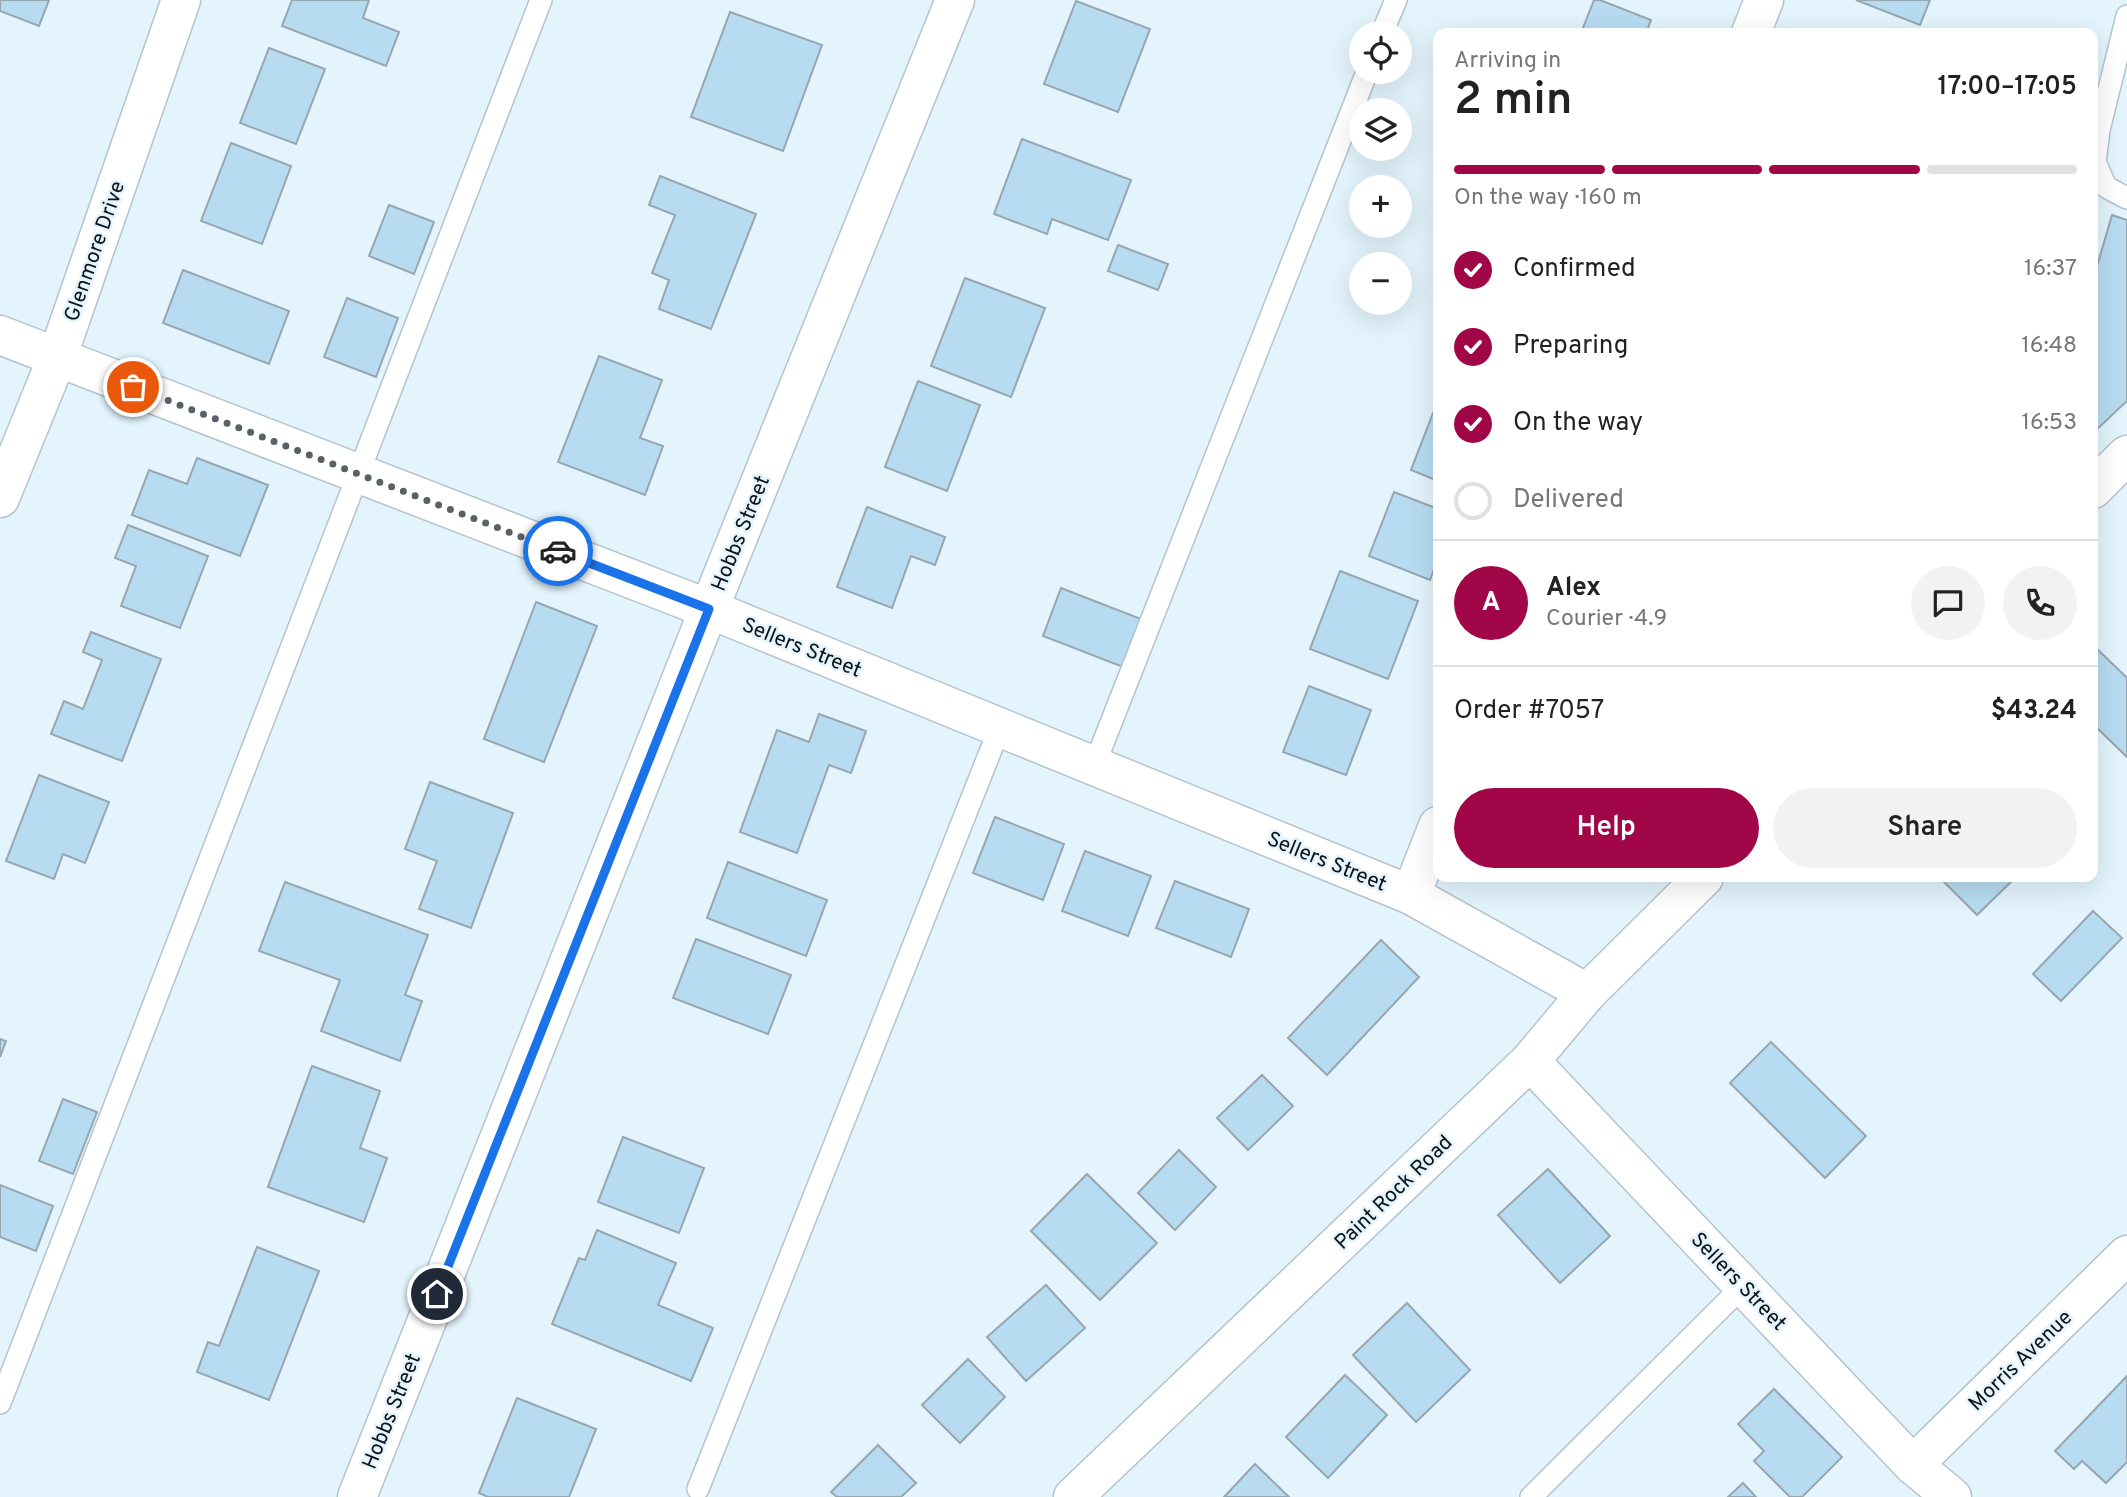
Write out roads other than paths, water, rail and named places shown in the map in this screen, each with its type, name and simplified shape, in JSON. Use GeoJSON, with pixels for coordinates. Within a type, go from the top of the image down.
{"type":"FeatureCollection","features":[{"type":"Feature","properties":{"kind":"street","name":"Glenmore Drive"},"geometry":{"type":"LineString","coordinates":[[0,498],[57,358],[181,0]]}},
{"type":"Feature","properties":{"kind":"street","name":"Hobbs Street"},"geometry":{"type":"LineString","coordinates":[[357,1497],[709,609],[955,0]]}},
{"type":"Feature","properties":{"kind":"street"},"geometry":{"type":"LineString","coordinates":[[1753,28],[1764,0]]}},
{"type":"Feature","properties":{"kind":"street","name":"Sellers Street"},"geometry":{"type":"LineString","coordinates":[[0,335],[709,609],[1411,895],[1587,993]]}},
{"type":"Feature","properties":{"kind":"street"},"geometry":{"type":"LineString","coordinates":[[2098,484],[2127,455]]}},
{"type":"Feature","properties":{"kind":"street"},"geometry":{"type":"LineString","coordinates":[[1411,895],[1433,839]]}},
{"type":"Feature","properties":{"kind":"street","name":"Paint Rock Road"},"geometry":{"type":"LineString","coordinates":[[1073,1497],[1530,1061],[1587,993],[1699,882]]}},
{"type":"Feature","properties":{"kind":"street","name":"Sellers Street"},"geometry":{"type":"LineString","coordinates":[[1530,1061],[1913,1465],[1952,1497]]}},
{"type":"Feature","properties":{"kind":"street","name":"Morris Avenue"},"geometry":{"type":"LineString","coordinates":[[1913,1465],[2127,1255]]}},
{"type":"Feature","properties":{"kind":"lane"},"geometry":{"type":"LineString","coordinates":[[0,1403],[541,0]]}},
{"type":"Feature","properties":{"kind":"lane"},"geometry":{"type":"LineString","coordinates":[[1387,21],[1395,0]]}},
{"type":"Feature","properties":{"kind":"lane"},"geometry":{"type":"LineString","coordinates":[[2098,138],[2127,16]]}},
{"type":"Feature","properties":{"kind":"lane"},"geometry":{"type":"LineString","coordinates":[[1094,766],[1362,84]]}},
{"type":"Feature","properties":{"kind":"lane"},"geometry":{"type":"LineString","coordinates":[[2098,169],[2106,187],[2127,198]]}},
{"type":"Feature","properties":{"kind":"lane"},"geometry":{"type":"LineString","coordinates":[[698,1489],[1000,727]]}},
{"type":"Feature","properties":{"kind":"lane"},"geometry":{"type":"LineString","coordinates":[[1531,1497],[1743,1286]]}}]}
